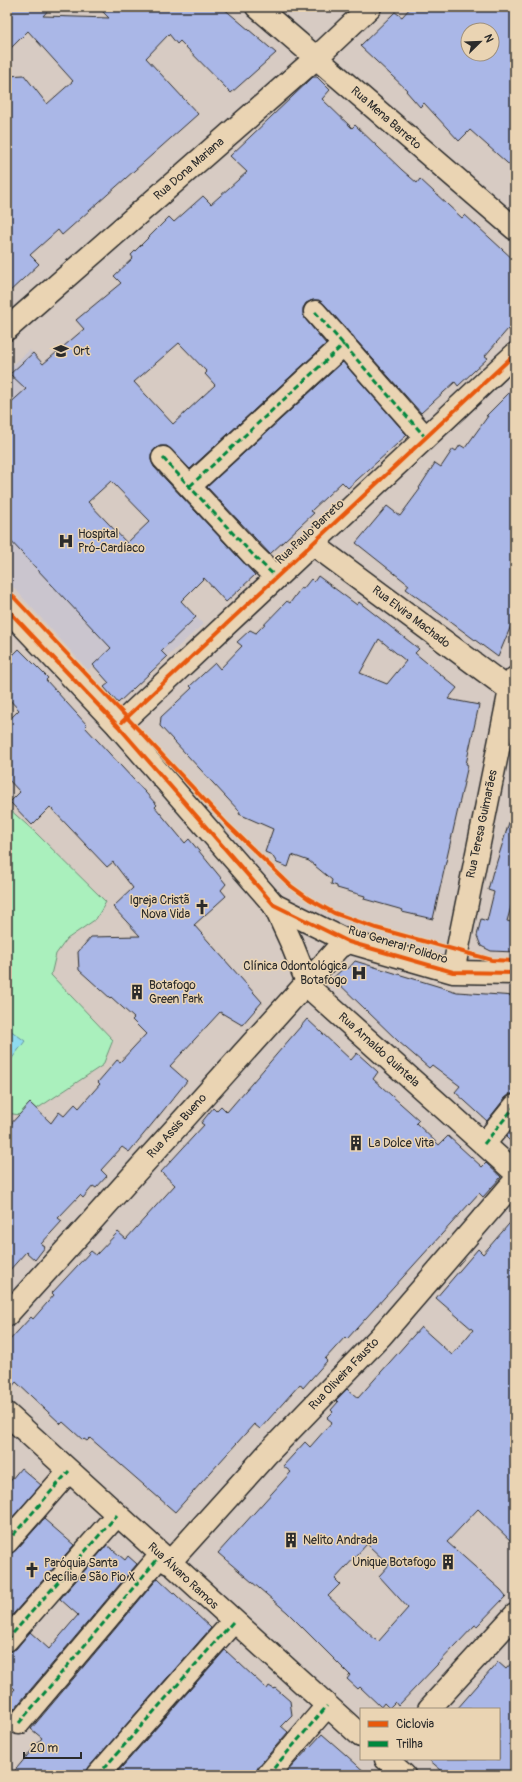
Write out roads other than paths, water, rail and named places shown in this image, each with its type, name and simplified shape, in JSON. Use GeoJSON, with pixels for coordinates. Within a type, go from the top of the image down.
{"type":"FeatureCollection","features":[{"type":"Feature","properties":{"kind":"street","name":"Rua Mena Barreto"},"geometry":{"type":"LineString","coordinates":[[258,7],[515,229]]}},
{"type":"Feature","properties":{"kind":"street","name":"Rua Dona Mariana"},"geometry":{"type":"LineString","coordinates":[[7,329],[316,58],[370,7]]}},
{"type":"Feature","properties":{"kind":"street"},"geometry":{"type":"LineString","coordinates":[[316,312],[425,438]]}},
{"type":"Feature","properties":{"kind":"street"},"geometry":{"type":"LineString","coordinates":[[190,486],[344,344]]}},
{"type":"Feature","properties":{"kind":"street","name":"Rua Paulo Barreto"},"geometry":{"type":"LineString","coordinates":[[118,726],[515,354]]}},
{"type":"Feature","properties":{"kind":"street"},"geometry":{"type":"LineString","coordinates":[[163,458],[254,556],[276,577]]}},
{"type":"Feature","properties":{"kind":"street","name":"Rua Elvira Machado"},"geometry":{"type":"LineString","coordinates":[[313,544],[513,684]]}},
{"type":"Feature","properties":{"kind":"street","name":"Rua General Polidoro"},"geometry":{"type":"LineString","coordinates":[[7,609],[118,726],[274,905],[349,942],[453,972],[515,973]]}},
{"type":"Feature","properties":{"kind":"street","name":"Rua Teresa Guimarães"},"geometry":{"type":"LineString","coordinates":[[453,972],[513,684]]}},
{"type":"Feature","properties":{"kind":"street","name":"Rua Arnaldo Quintela"},"geometry":{"type":"LineString","coordinates":[[274,905],[291,942],[306,982],[314,992],[515,1172]]}},
{"type":"Feature","properties":{"kind":"street","name":"Rua Assis Bueno"},"geometry":{"type":"LineString","coordinates":[[7,1315],[306,982],[339,947],[349,942]]}},
{"type":"Feature","properties":{"kind":"street"},"geometry":{"type":"LineString","coordinates":[[484,1144],[515,1106]]}},
{"type":"Feature","properties":{"kind":"street","name":"Rua Oliveira Fausto"},"geometry":{"type":"LineString","coordinates":[[19,1723],[165,1559],[381,1336],[515,1181]]}},
{"type":"Feature","properties":{"kind":"street","name":"Rua Álvaro Ramos"},"geometry":{"type":"LineString","coordinates":[[7,1414],[233,1622],[360,1735]]}},
{"type":"Feature","properties":{"kind":"street"},"geometry":{"type":"LineString","coordinates":[[7,1542],[69,1471]]}},
{"type":"Feature","properties":{"kind":"street"},"geometry":{"type":"LineString","coordinates":[[7,1640],[117,1515]]}},
{"type":"Feature","properties":{"kind":"street"},"geometry":{"type":"LineString","coordinates":[[430,1708],[515,1615]]}},
{"type":"Feature","properties":{"kind":"street"},"geometry":{"type":"LineString","coordinates":[[98,1775],[233,1622]]}},
{"type":"Feature","properties":{"kind":"street"},"geometry":{"type":"LineString","coordinates":[[268,1775],[327,1706]]}},
{"type":"Feature","properties":{"kind":"street"},"geometry":{"type":"LineString","coordinates":[[387,1760],[404,1775]]}},
{"type":"Feature","properties":{"kind":"water"},"geometry":{"type":"Polygon","coordinates":[[[10,1030],[25,1041],[10,1061],[7,1059],[7,1035],[10,1030]]]}},
{"type":"Feature","properties":{"kind":"place","name":"Ort"},"geometry":{"type":"Point","coordinates":[61,351]}},
{"type":"Feature","properties":{"kind":"place","name":"Hospital Pró-Cardíaco"},"geometry":{"type":"Point","coordinates":[66,541]}},
{"type":"Feature","properties":{"kind":"place","name":"Igreja Cristã Nova Vida"},"geometry":{"type":"Point","coordinates":[202,907]}},
{"type":"Feature","properties":{"kind":"place","name":"Clínica Odontológica Botafogo"},"geometry":{"type":"Point","coordinates":[359,973]}},
{"type":"Feature","properties":{"kind":"place","name":"Botafogo Green Park"},"geometry":{"type":"Point","coordinates":[137,992]}},
{"type":"Feature","properties":{"kind":"place","name":"La Dolce Vita"},"geometry":{"type":"Point","coordinates":[356,1143]}},
{"type":"Feature","properties":{"kind":"place","name":"Nelito Andrada"},"geometry":{"type":"Point","coordinates":[291,1540]}},
{"type":"Feature","properties":{"kind":"place","name":"Unique Botafogo"},"geometry":{"type":"Point","coordinates":[448,1562]}},
{"type":"Feature","properties":{"kind":"place","name":"Paróquia Santa Cecília e São Pio X"},"geometry":{"type":"Point","coordinates":[32,1570]}}]}
